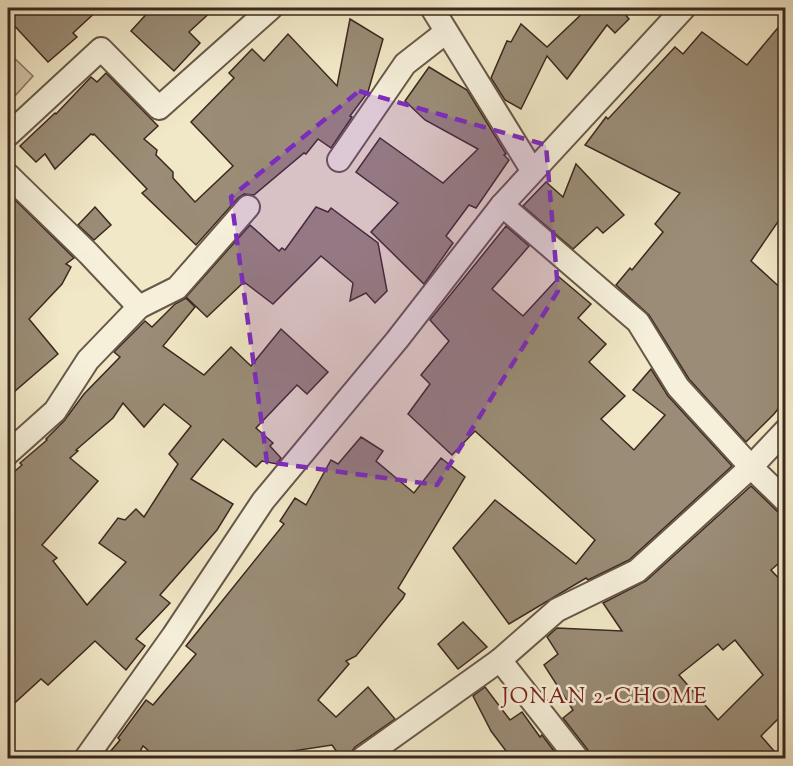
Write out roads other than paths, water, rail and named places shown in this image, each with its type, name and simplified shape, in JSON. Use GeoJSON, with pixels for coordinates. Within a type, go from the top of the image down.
{"type":"FeatureCollection","features":[{"type":"Feature","properties":{"kind":"street"},"geometry":{"type":"LineString","coordinates":[[8,135],[101,49],[159,108],[271,8]]}},
{"type":"Feature","properties":{"kind":"street"},"geometry":{"type":"LineString","coordinates":[[432,8],[532,170]]}},
{"type":"Feature","properties":{"kind":"street"},"geometry":{"type":"LineString","coordinates":[[86,759],[173,636],[263,501],[397,340],[502,205],[684,8]]}},
{"type":"Feature","properties":{"kind":"street"},"geometry":{"type":"LineString","coordinates":[[339,160],[405,64],[446,32]]}},
{"type":"Feature","properties":{"kind":"street"},"geometry":{"type":"LineString","coordinates":[[8,175],[88,253],[139,307]]}},
{"type":"Feature","properties":{"kind":"street"},"geometry":{"type":"LineString","coordinates":[[502,205],[638,321],[678,387],[751,467],[786,501]]}},
{"type":"Feature","properties":{"kind":"street"},"geometry":{"type":"LineString","coordinates":[[8,453],[55,411],[88,360],[139,307],[177,288],[248,207]]}},
{"type":"Feature","properties":{"kind":"street"},"geometry":{"type":"LineString","coordinates":[[363,759],[500,660],[557,610],[637,571],[751,467],[786,430]]}},
{"type":"Feature","properties":{"kind":"street"},"geometry":{"type":"LineString","coordinates":[[500,660],[577,759]]}},
{"type":"Feature","properties":{"kind":"district","name":"JONAN 2-CHOME"},"geometry":{"type":"Point","coordinates":[605,698]}}]}
